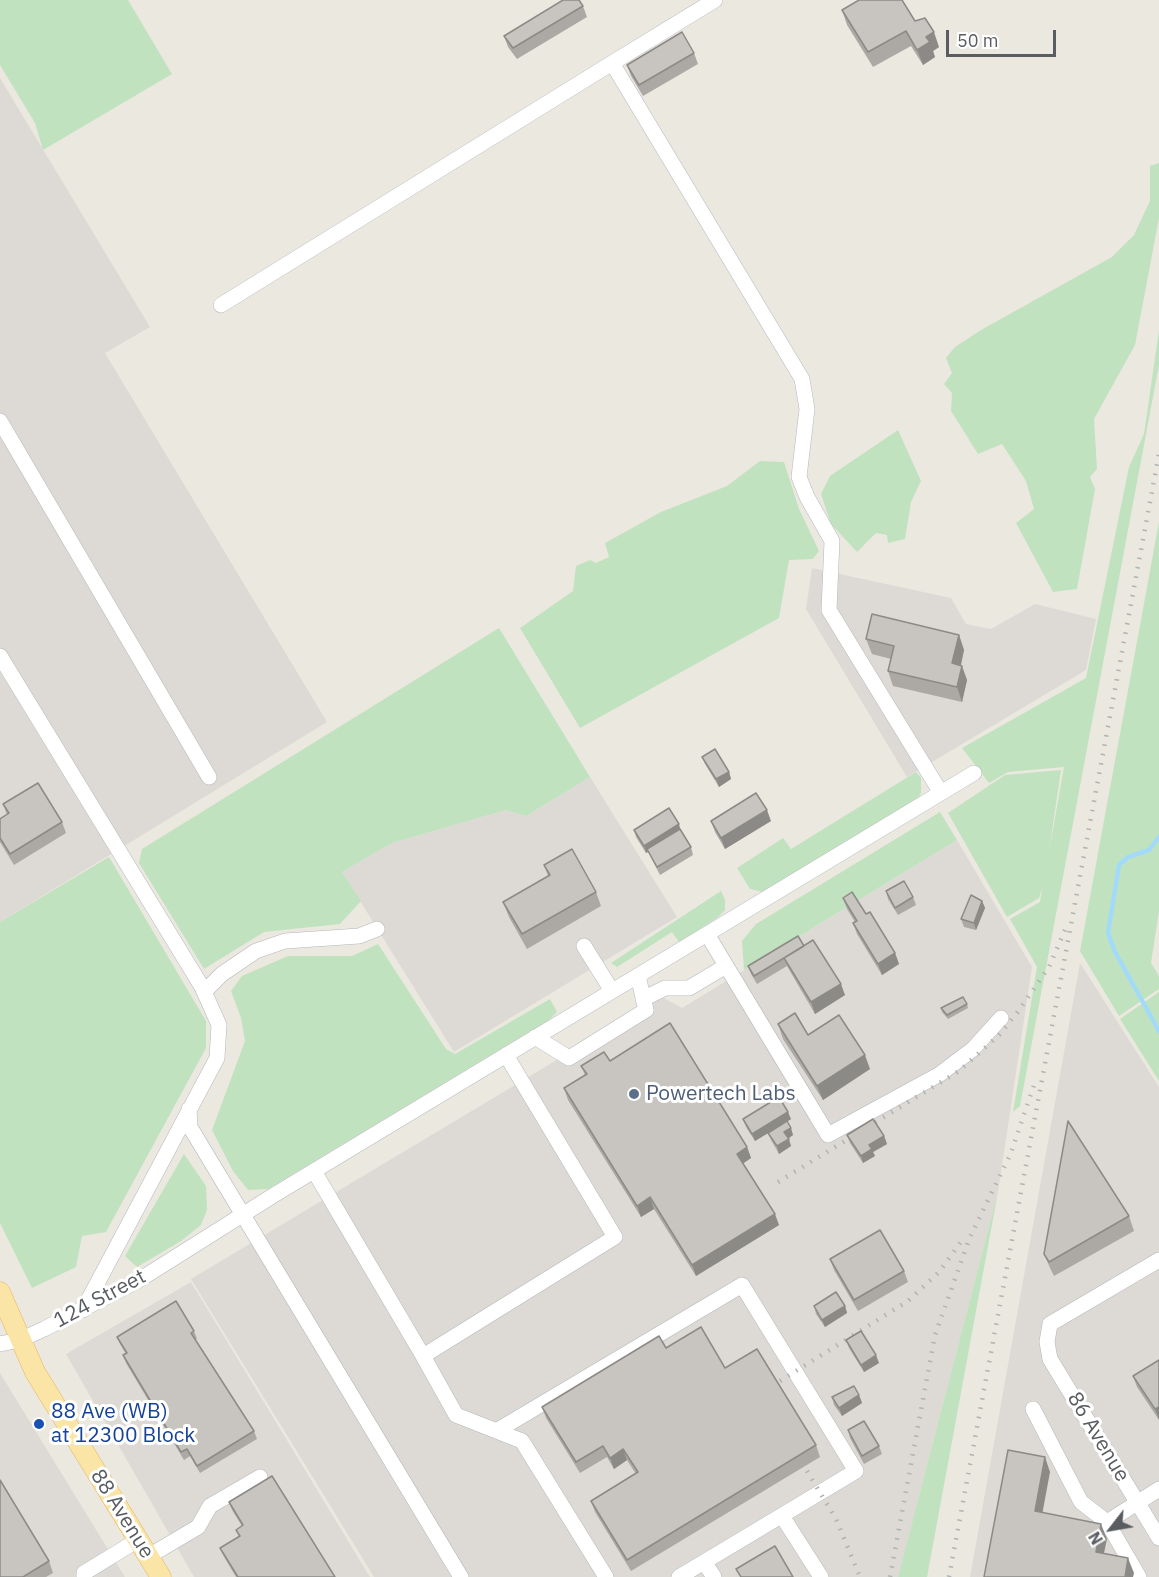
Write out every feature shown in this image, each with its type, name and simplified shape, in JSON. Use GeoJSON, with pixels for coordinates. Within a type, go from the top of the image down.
{"type":"FeatureCollection","features":[{"type":"Feature","properties":{"kind":"main road","name":"88 Avenue"},"geometry":{"type":"LineString","coordinates":[[0,1292],[35,1372],[161,1577]]}},
{"type":"Feature","properties":{"kind":"street"},"geometry":{"type":"LineString","coordinates":[[221,305],[715,0]]}},
{"type":"Feature","properties":{"kind":"street"},"geometry":{"type":"LineString","coordinates":[[612,63],[802,379],[807,409],[799,477],[807,497],[832,541],[829,610],[941,793]]}},
{"type":"Feature","properties":{"kind":"street"},"geometry":{"type":"LineString","coordinates":[[0,421],[209,777]]}},
{"type":"Feature","properties":{"kind":"street"},"geometry":{"type":"LineString","coordinates":[[0,657],[204,992],[219,1026],[216,1058],[82,1310]]}},
{"type":"Feature","properties":{"kind":"street","name":"124 Street"},"geometry":{"type":"LineString","coordinates":[[0,1344],[20,1340],[82,1310],[196,1246],[314,1171],[974,773]]}},
{"type":"Feature","properties":{"kind":"street"},"geometry":{"type":"LineString","coordinates":[[204,992],[222,974],[256,951],[285,941],[358,936],[377,930]]}},
{"type":"Feature","properties":{"kind":"street"},"geometry":{"type":"LineString","coordinates":[[707,934],[828,1135],[940,1074],[973,1049],[1001,1018]]}},
{"type":"Feature","properties":{"kind":"street"},"geometry":{"type":"LineString","coordinates":[[584,946],[612,992]]}},
{"type":"Feature","properties":{"kind":"street"},"geometry":{"type":"LineString","coordinates":[[643,999],[665,988],[689,988],[726,966]]}},
{"type":"Feature","properties":{"kind":"street"},"geometry":{"type":"LineString","coordinates":[[535,1037],[569,1058],[646,1010],[638,976]]}},
{"type":"Feature","properties":{"kind":"street"},"geometry":{"type":"LineString","coordinates":[[423,1356],[615,1237],[506,1055]]}},
{"type":"Feature","properties":{"kind":"street"},"geometry":{"type":"LineString","coordinates":[[189,1108],[190,1127],[461,1577]]}},
{"type":"Feature","properties":{"kind":"street"},"geometry":{"type":"LineString","coordinates":[[314,1171],[456,1415],[522,1441],[606,1577]]}},
{"type":"Feature","properties":{"kind":"street","name":"86 Avenue"},"geometry":{"type":"LineString","coordinates":[[1159,1260],[1050,1324],[1047,1342],[1050,1359],[1159,1538]]}},
{"type":"Feature","properties":{"kind":"street"},"geometry":{"type":"LineString","coordinates":[[498,1430],[742,1285],[856,1471],[680,1577]]}},
{"type":"Feature","properties":{"kind":"street"},"geometry":{"type":"LineString","coordinates":[[1032,1409],[1082,1502],[1107,1522],[1139,1577]]}},
{"type":"Feature","properties":{"kind":"street"},"geometry":{"type":"LineString","coordinates":[[148,1556],[198,1527],[210,1506],[260,1477]]}},
{"type":"Feature","properties":{"kind":"street"},"geometry":{"type":"LineString","coordinates":[[1107,1522],[1159,1489]]}},
{"type":"Feature","properties":{"kind":"street"},"geometry":{"type":"LineString","coordinates":[[782,1516],[821,1577]]}},
{"type":"Feature","properties":{"kind":"street"},"geometry":{"type":"LineString","coordinates":[[84,1577],[84,1572],[138,1539]]}},
{"type":"Feature","properties":{"kind":"street"},"geometry":{"type":"LineString","coordinates":[[704,1562],[714,1577]]}},
{"type":"Feature","properties":{"kind":"shaded area"},"geometry":{"type":"Polygon","coordinates":[[[0,78],[150,327],[105,353],[327,722],[0,922],[0,78]]]}},
{"type":"Feature","properties":{"kind":"shaded area"},"geometry":{"type":"Polygon","coordinates":[[[812,568],[951,598],[966,624],[991,629],[1035,604],[1096,619],[1086,670],[907,777],[806,609],[812,568]]]}},
{"type":"Feature","properties":{"kind":"shaded area"},"geometry":{"type":"Polygon","coordinates":[[[590,777],[677,917],[454,1052],[342,872],[392,843],[506,810],[526,816],[590,777]]]}},
{"type":"Feature","properties":{"kind":"shaded area","name":"Powertech Labs"},"geometry":{"type":"Polygon","coordinates":[[[957,840],[1032,967],[998,1192],[898,1577],[374,1577],[191,1279],[662,997],[682,1008],[957,840]]]}},
{"type":"Feature","properties":{"kind":"shaded area"},"geometry":{"type":"Polygon","coordinates":[[[1080,963],[1159,1087],[1159,1577],[970,1577],[1080,963]]]}},
{"type":"Feature","properties":{"kind":"shaded area"},"geometry":{"type":"Polygon","coordinates":[[[191,1282],[370,1577],[194,1577],[66,1354],[191,1282]]]}},
{"type":"Feature","properties":{"kind":"shaded area"},"geometry":{"type":"Polygon","coordinates":[[[0,1373],[125,1577],[0,1577],[0,1373]]]}},
{"type":"Feature","properties":{"kind":"green space"},"geometry":{"type":"Polygon","coordinates":[[[0,0],[128,0],[172,74],[43,150],[35,123],[0,65],[0,0]]]}},
{"type":"Feature","properties":{"kind":"green space"},"geometry":{"type":"Polygon","coordinates":[[[1159,163],[1159,218],[1135,345],[1094,419],[1097,469],[1090,477],[1095,489],[1077,589],[1053,592],[1016,523],[1034,509],[1026,481],[1002,444],[978,454],[951,411],[952,393],[944,384],[952,373],[946,358],[955,347],[981,330],[1112,257],[1134,235],[1150,201],[1150,166],[1159,163]]]}},
{"type":"Feature","properties":{"kind":"green space"},"geometry":{"type":"Polygon","coordinates":[[[1159,330],[1159,365],[1020,1106],[1013,1112],[1037,967],[1010,919],[1040,902],[1042,888],[1039,898],[1007,917],[948,813],[1005,775],[1061,770],[1049,852],[1064,767],[1008,772],[989,783],[962,748],[1086,678],[1129,467],[1144,434],[1159,330]]]}},
{"type":"Feature","properties":{"kind":"green space"},"geometry":{"type":"Polygon","coordinates":[[[898,430],[921,481],[911,502],[905,539],[888,543],[887,535],[876,533],[857,552],[831,524],[821,494],[830,476],[898,430]]]}},
{"type":"Feature","properties":{"kind":"green space"},"geometry":{"type":"Polygon","coordinates":[[[760,461],[784,462],[799,509],[819,551],[813,559],[789,560],[779,618],[580,728],[520,628],[573,591],[576,566],[590,560],[596,563],[609,557],[605,543],[661,512],[727,486],[760,461]]]}},
{"type":"Feature","properties":{"kind":"green space"},"geometry":{"type":"Polygon","coordinates":[[[1159,522],[1159,911],[1151,963],[1159,976],[1159,989],[1119,1016],[1080,951],[1159,522]]]}},
{"type":"Feature","properties":{"kind":"green space"},"geometry":{"type":"Polygon","coordinates":[[[499,628],[590,777],[526,816],[506,810],[392,843],[342,872],[361,901],[340,924],[264,932],[204,969],[139,863],[142,849],[499,628]]]}},
{"type":"Feature","properties":{"kind":"green space"},"geometry":{"type":"Polygon","coordinates":[[[916,772],[921,778],[921,793],[917,800],[763,892],[750,889],[737,868],[783,838],[791,849],[916,772]]]}},
{"type":"Feature","properties":{"kind":"green space"},"geometry":{"type":"Polygon","coordinates":[[[940,812],[957,840],[744,970],[742,941],[756,924],[940,812]]]}},
{"type":"Feature","properties":{"kind":"green space"},"geometry":{"type":"Polygon","coordinates":[[[109,857],[206,1021],[206,1048],[106,1232],[82,1236],[76,1267],[32,1288],[0,1223],[0,922],[109,857]]]}},
{"type":"Feature","properties":{"kind":"green space"},"geometry":{"type":"Polygon","coordinates":[[[721,891],[725,900],[725,910],[717,918],[679,942],[672,932],[617,967],[611,963],[721,891]]]}},
{"type":"Feature","properties":{"kind":"green space"},"geometry":{"type":"Polygon","coordinates":[[[378,944],[446,1049],[455,1054],[550,999],[557,1012],[549,1020],[268,1189],[248,1190],[233,1171],[212,1130],[245,1041],[241,1018],[231,991],[242,976],[288,956],[352,956],[378,944]]]}},
{"type":"Feature","properties":{"kind":"green space"},"geometry":{"type":"Polygon","coordinates":[[[1159,992],[1159,1081],[1120,1019],[1159,992]]]}},
{"type":"Feature","properties":{"kind":"green space"},"geometry":{"type":"Polygon","coordinates":[[[184,1154],[206,1186],[207,1210],[201,1225],[181,1241],[137,1267],[125,1256],[184,1154]]]}},
{"type":"Feature","properties":{"kind":"green space"},"geometry":{"type":"Polygon","coordinates":[[[998,1192],[927,1577],[898,1577],[900,1569],[998,1192]]]}},
{"type":"Feature","properties":{"kind":"building"},"geometry":{"type":"Polygon","coordinates":[[[563,0],[579,0],[583,6],[513,48],[504,36],[563,0]]]}},
{"type":"Feature","properties":{"kind":"building"},"geometry":{"type":"Polygon","coordinates":[[[859,0],[902,0],[915,21],[925,18],[934,32],[926,37],[930,42],[917,50],[906,31],[868,52],[842,10],[859,0]]]}},
{"type":"Feature","properties":{"kind":"building"},"geometry":{"type":"Polygon","coordinates":[[[682,32],[694,53],[639,85],[627,65],[682,32]]]}},
{"type":"Feature","properties":{"kind":"building"},"geometry":{"type":"Polygon","coordinates":[[[872,614],[959,635],[952,663],[962,666],[957,687],[888,671],[894,646],[866,639],[872,614]]]}},
{"type":"Feature","properties":{"kind":"building"},"geometry":{"type":"Polygon","coordinates":[[[715,749],[729,772],[716,779],[702,757],[715,749]]]}},
{"type":"Feature","properties":{"kind":"building"},"geometry":{"type":"Polygon","coordinates":[[[38,783],[62,822],[10,854],[0,838],[0,819],[9,813],[3,804],[38,783]]]}},
{"type":"Feature","properties":{"kind":"building"},"geometry":{"type":"Polygon","coordinates":[[[756,793],[767,810],[721,838],[711,821],[756,793]]]}},
{"type":"Feature","properties":{"kind":"building"},"geometry":{"type":"Polygon","coordinates":[[[669,808],[679,824],[644,846],[634,830],[669,808]]]}},
{"type":"Feature","properties":{"kind":"building"},"geometry":{"type":"Polygon","coordinates":[[[680,829],[691,847],[657,867],[647,849],[680,829]]]}},
{"type":"Feature","properties":{"kind":"building"},"geometry":{"type":"Polygon","coordinates":[[[572,849],[596,892],[522,934],[503,902],[550,875],[544,865],[572,849]]]}},
{"type":"Feature","properties":{"kind":"building"},"geometry":{"type":"Polygon","coordinates":[[[904,881],[913,897],[895,908],[886,891],[904,881]]]}},
{"type":"Feature","properties":{"kind":"building"},"geometry":{"type":"Polygon","coordinates":[[[852,892],[866,914],[870,912],[895,953],[878,964],[853,923],[857,921],[843,898],[852,892]]]}},
{"type":"Feature","properties":{"kind":"building"},"geometry":{"type":"Polygon","coordinates":[[[971,895],[982,901],[974,923],[961,919],[971,895]]]}},
{"type":"Feature","properties":{"kind":"building"},"geometry":{"type":"Polygon","coordinates":[[[798,936],[804,946],[754,976],[748,966],[798,936]]]}},
{"type":"Feature","properties":{"kind":"building"},"geometry":{"type":"Polygon","coordinates":[[[813,940],[841,984],[811,1002],[784,958],[813,940]]]}},
{"type":"Feature","properties":{"kind":"building"},"geometry":{"type":"Polygon","coordinates":[[[963,997],[967,1004],[947,1015],[941,1008],[963,997]]]}},
{"type":"Feature","properties":{"kind":"building"},"geometry":{"type":"Polygon","coordinates":[[[795,1013],[808,1035],[839,1015],[865,1055],[817,1086],[778,1024],[795,1013]]]}},
{"type":"Feature","properties":{"kind":"building"},"geometry":{"type":"Polygon","coordinates":[[[670,1023],[747,1147],[737,1154],[775,1214],[692,1265],[650,1197],[637,1206],[564,1088],[587,1074],[581,1066],[604,1052],[610,1061],[670,1023]]]}},
{"type":"Feature","properties":{"kind":"building"},"geometry":{"type":"Polygon","coordinates":[[[779,1097],[788,1112],[752,1134],[743,1119],[779,1097]]]}},
{"type":"Feature","properties":{"kind":"building"},"geometry":{"type":"Polygon","coordinates":[[[873,1119],[884,1136],[869,1145],[872,1149],[861,1156],[847,1135],[873,1119]]]}},
{"type":"Feature","properties":{"kind":"building"},"geometry":{"type":"Polygon","coordinates":[[[787,1121],[791,1128],[784,1132],[789,1139],[777,1146],[768,1133],[787,1121]]]}},
{"type":"Feature","properties":{"kind":"building"},"geometry":{"type":"Polygon","coordinates":[[[1068,1121],[1129,1216],[1049,1262],[1044,1254],[1068,1121]]]}},
{"type":"Feature","properties":{"kind":"building"},"geometry":{"type":"Polygon","coordinates":[[[880,1230],[904,1271],[854,1300],[830,1259],[880,1230]]]}},
{"type":"Feature","properties":{"kind":"building"},"geometry":{"type":"Polygon","coordinates":[[[836,1292],[845,1306],[822,1320],[814,1306],[836,1292]]]}},
{"type":"Feature","properties":{"kind":"building"},"geometry":{"type":"Polygon","coordinates":[[[176,1301],[194,1331],[191,1333],[254,1431],[197,1466],[187,1449],[181,1452],[123,1355],[127,1353],[117,1337],[176,1301]]]}},
{"type":"Feature","properties":{"kind":"building"},"geometry":{"type":"Polygon","coordinates":[[[701,1327],[725,1368],[757,1349],[816,1445],[627,1560],[591,1501],[638,1472],[623,1449],[610,1458],[603,1446],[576,1462],[542,1407],[659,1336],[666,1348],[701,1327]]]}},
{"type":"Feature","properties":{"kind":"building"},"geometry":{"type":"Polygon","coordinates":[[[861,1331],[876,1355],[861,1365],[846,1340],[861,1331]]]}},
{"type":"Feature","properties":{"kind":"building"},"geometry":{"type":"Polygon","coordinates":[[[1159,1360],[1159,1407],[1155,1409],[1133,1376],[1159,1360]]]}},
{"type":"Feature","properties":{"kind":"building"},"geometry":{"type":"Polygon","coordinates":[[[854,1386],[859,1395],[839,1408],[832,1397],[854,1386]]]}},
{"type":"Feature","properties":{"kind":"building"},"geometry":{"type":"Polygon","coordinates":[[[864,1421],[879,1446],[862,1456],[848,1430],[864,1421]]]}},
{"type":"Feature","properties":{"kind":"building"},"geometry":{"type":"Polygon","coordinates":[[[1008,1450],[1045,1457],[1035,1511],[1101,1524],[1096,1552],[1128,1558],[1125,1577],[984,1577],[1008,1450]]]}},
{"type":"Feature","properties":{"kind":"building"},"geometry":{"type":"Polygon","coordinates":[[[272,1476],[335,1577],[238,1577],[220,1548],[240,1536],[236,1530],[243,1525],[229,1502],[272,1476]]]}},
{"type":"Feature","properties":{"kind":"building"},"geometry":{"type":"Polygon","coordinates":[[[0,1480],[49,1561],[23,1577],[0,1577],[0,1480]]]}},
{"type":"Feature","properties":{"kind":"building"},"geometry":{"type":"Polygon","coordinates":[[[775,1546],[793,1577],[741,1577],[736,1569],[775,1546]]]}},
{"type":"Feature","properties":{"kind":"waterway"},"geometry":{"type":"LineString","coordinates":[[1159,837],[1149,850],[1128,857],[1119,865],[1108,933],[1115,952],[1159,1031]]}},
{"type":"Feature","properties":{"kind":"railway"},"geometry":{"type":"LineString","coordinates":[[949,1577],[1159,454]]}},
{"type":"Feature","properties":{"kind":"railway"},"geometry":{"type":"LineString","coordinates":[[778,1182],[959,1071],[999,1035],[1017,1013],[1049,967],[1065,930]]}},
{"type":"Feature","properties":{"kind":"railway"},"geometry":{"type":"LineString","coordinates":[[890,1577],[935,1335],[970,1237],[1011,1153],[1034,1085]]}},
{"type":"Feature","properties":{"kind":"railway"},"geometry":{"type":"LineString","coordinates":[[780,1381],[908,1301],[939,1272],[963,1239]]}},
{"type":"Feature","properties":{"kind":"railway"},"geometry":{"type":"LineString","coordinates":[[807,1471],[836,1519],[860,1577]]}},
{"type":"Feature","properties":{"kind":"place","name":"Powertech Labs"},"geometry":{"type":"Point","coordinates":[634,1094]}},
{"type":"Feature","properties":{"kind":"place","name":"88 Ave (WB) at 12300 Block"},"geometry":{"type":"Point","coordinates":[39,1424]}}]}
